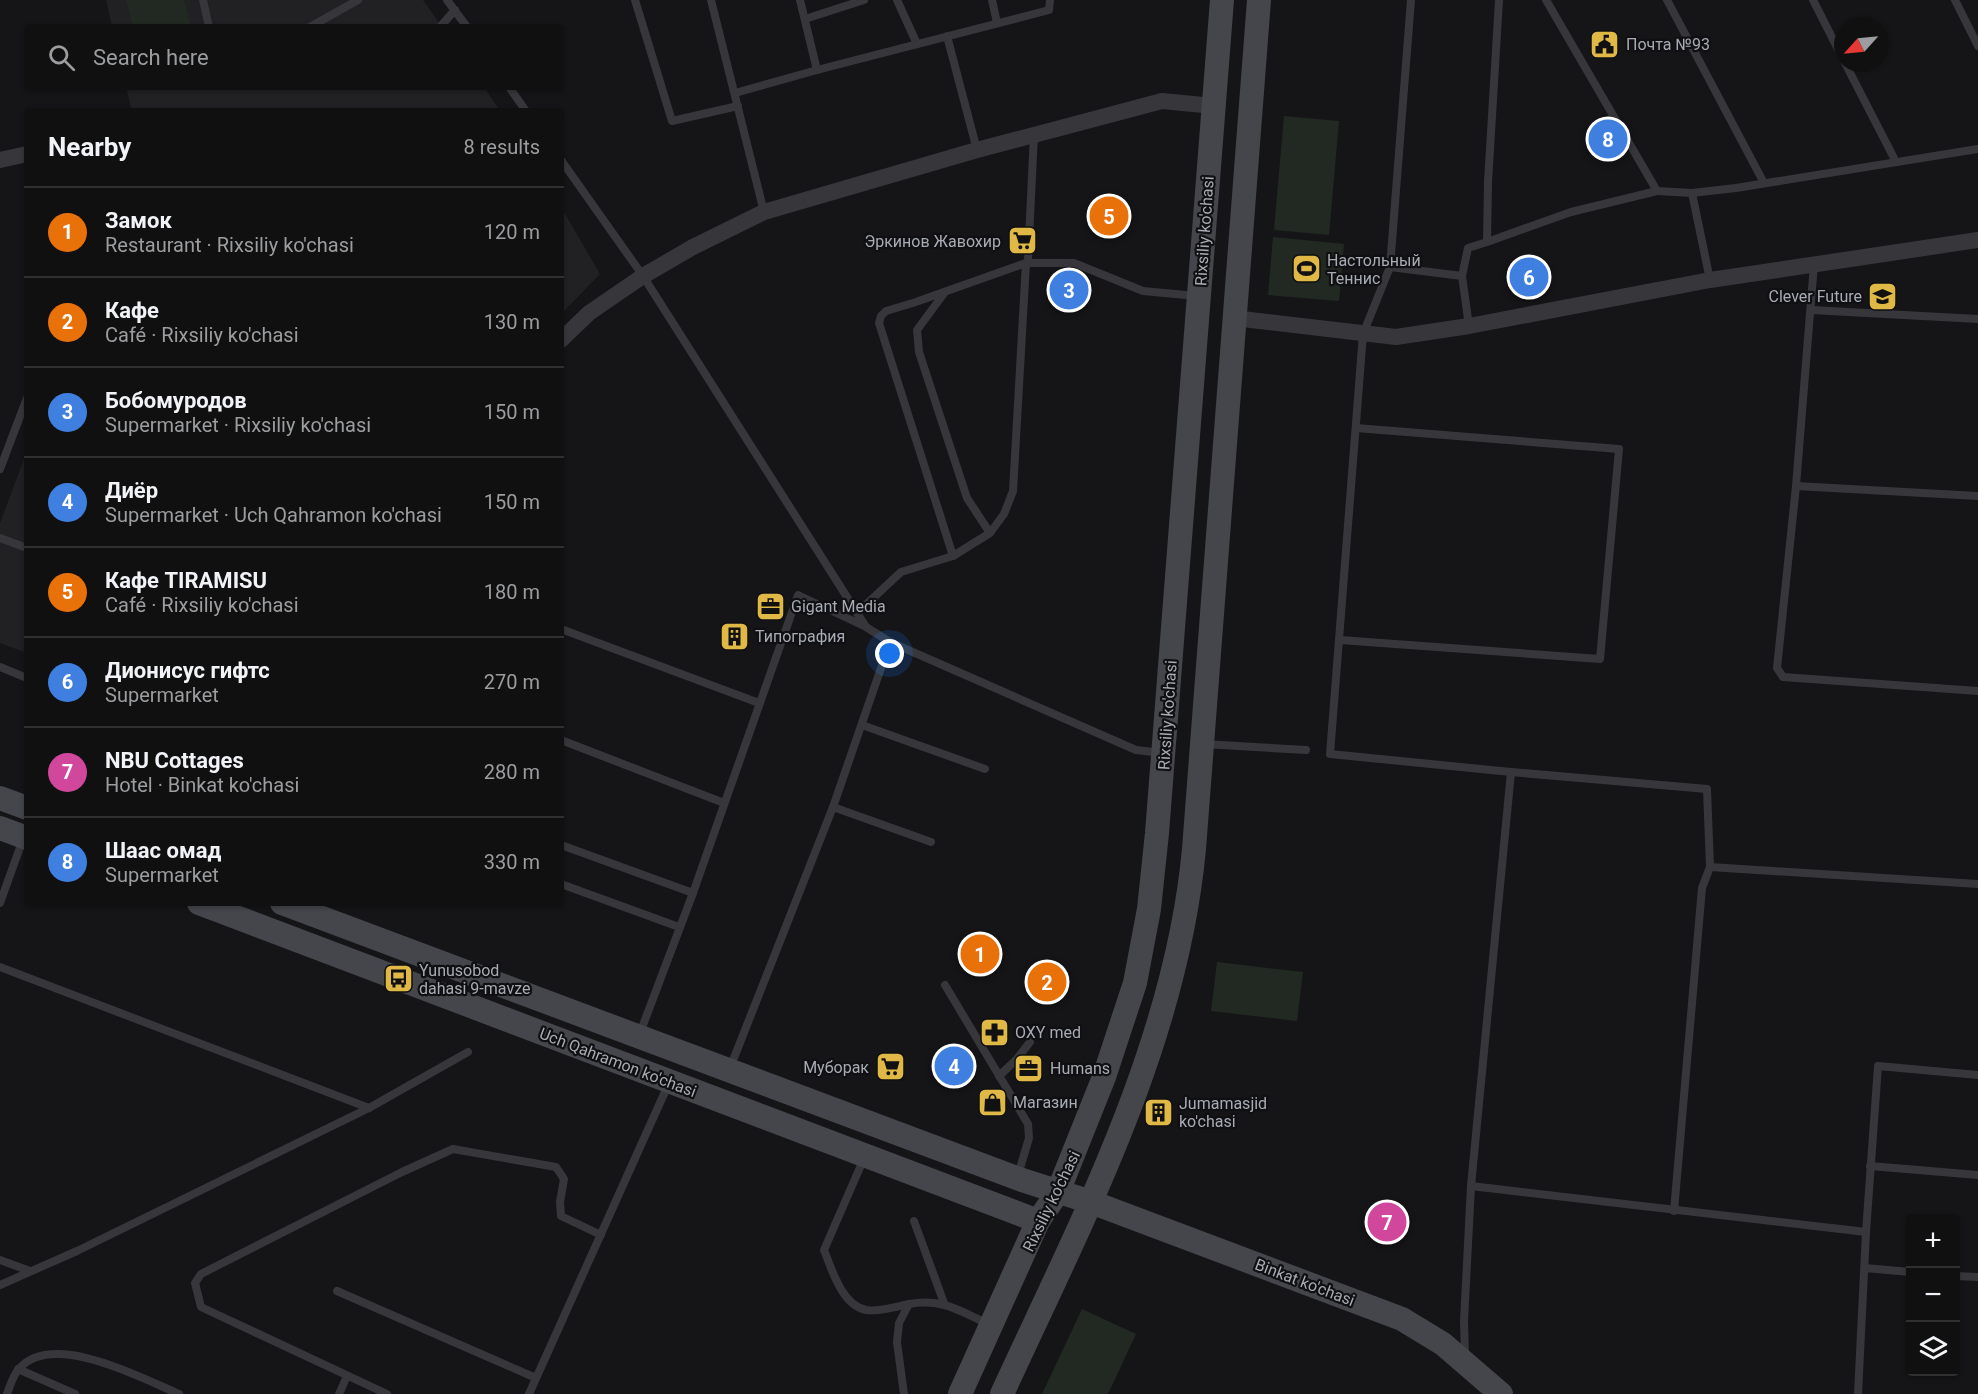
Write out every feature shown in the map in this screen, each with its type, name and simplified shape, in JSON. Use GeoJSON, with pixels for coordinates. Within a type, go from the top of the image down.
{"type":"FeatureCollection","features":[{"type":"Feature","properties":{"kind":"main road","name":"Rixsiliy ko'chasi"},"geometry":{"type":"LineString","coordinates":[[960,1394],[1038,1221],[1058,1192],[1104,1077],[1135,983],[1149,909],[1164,753],[1222,0]]}},
{"type":"Feature","properties":{"kind":"main road","name":"Rixsiliy ko'chasi"},"geometry":{"type":"LineString","coordinates":[[1002,1394],[1091,1202],[1132,1101],[1159,1021],[1178,948],[1191,882],[1259,0]]}},
{"type":"Feature","properties":{"kind":"main road"},"geometry":{"type":"LineString","coordinates":[[0,798],[24,807]]}},
{"type":"Feature","properties":{"kind":"main road"},"geometry":{"type":"LineString","coordinates":[[0,828],[24,836]]}},
{"type":"Feature","properties":{"kind":"main road"},"geometry":{"type":"LineString","coordinates":[[1156,846],[1162,857],[1172,861],[1185,859],[1194,849]]}},
{"type":"Feature","properties":{"kind":"main road","name":"Uch Qahramon ko'chasi"},"geometry":{"type":"LineString","coordinates":[[207,906],[1038,1221]]}},
{"type":"Feature","properties":{"kind":"main road","name":"Uch Qahramon ko'chasi"},"geometry":{"type":"LineString","coordinates":[[312,908],[538,999],[1017,1179],[1091,1202]]}},
{"type":"Feature","properties":{"kind":"main road"},"geometry":{"type":"LineString","coordinates":[[526,1027],[538,999]]}},
{"type":"Feature","properties":{"kind":"main road"},"geometry":{"type":"LineString","coordinates":[[1038,1221],[1091,1202]]}},
{"type":"Feature","properties":{"kind":"main road","name":"Binkat ko'chasi"},"geometry":{"type":"LineString","coordinates":[[1091,1202],[1401,1319],[1436,1338],[1501,1394]]}},
{"type":"Feature","properties":{"kind":"street"},"geometry":{"type":"LineString","coordinates":[[564,337],[589,313],[643,276],[693,247],[764,213],[977,150],[1162,101],[1214,106]]}},
{"type":"Feature","properties":{"kind":"street"},"geometry":{"type":"LineString","coordinates":[[0,160],[24,155]]}},
{"type":"Feature","properties":{"kind":"street"},"geometry":{"type":"LineString","coordinates":[[1234,318],[1396,337],[1469,326],[1710,280],[1978,240]]}},
{"type":"Feature","properties":{"kind":"lane"},"geometry":{"type":"LineString","coordinates":[[203,0],[208,24]]}},
{"type":"Feature","properties":{"kind":"lane"},"geometry":{"type":"LineString","coordinates":[[315,24],[358,0]]}},
{"type":"Feature","properties":{"kind":"lane"},"geometry":{"type":"LineString","coordinates":[[447,0],[465,24]]}},
{"type":"Feature","properties":{"kind":"lane"},"geometry":{"type":"LineString","coordinates":[[635,0],[672,121],[738,105]]}},
{"type":"Feature","properties":{"kind":"lane"},"geometry":{"type":"LineString","coordinates":[[711,0],[764,213]]}},
{"type":"Feature","properties":{"kind":"lane"},"geometry":{"type":"LineString","coordinates":[[800,0],[817,70]]}},
{"type":"Feature","properties":{"kind":"lane"},"geometry":{"type":"LineString","coordinates":[[805,19],[864,0]]}},
{"type":"Feature","properties":{"kind":"lane"},"geometry":{"type":"LineString","coordinates":[[897,0],[916,44]]}},
{"type":"Feature","properties":{"kind":"lane"},"geometry":{"type":"LineString","coordinates":[[992,0],[997,23]]}},
{"type":"Feature","properties":{"kind":"lane"},"geometry":{"type":"LineString","coordinates":[[735,93],[1049,10],[1050,0]]}},
{"type":"Feature","properties":{"kind":"lane"},"geometry":{"type":"LineString","coordinates":[[1412,0],[1390,267],[1363,334],[1330,754],[1707,789],[1710,867],[1702,888],[1674,1211]]}},
{"type":"Feature","properties":{"kind":"lane"},"geometry":{"type":"LineString","coordinates":[[1487,242],[1488,182],[1499,0]]}},
{"type":"Feature","properties":{"kind":"lane"},"geometry":{"type":"LineString","coordinates":[[1546,0],[1657,191]]}},
{"type":"Feature","properties":{"kind":"lane"},"geometry":{"type":"LineString","coordinates":[[1667,0],[1764,183]]}},
{"type":"Feature","properties":{"kind":"lane"},"geometry":{"type":"LineString","coordinates":[[1813,0],[1834,41]]}},
{"type":"Feature","properties":{"kind":"lane"},"geometry":{"type":"LineString","coordinates":[[1955,0],[1978,46]]}},
{"type":"Feature","properties":{"kind":"lane"},"geometry":{"type":"LineString","coordinates":[[443,24],[455,10]]}},
{"type":"Feature","properties":{"kind":"lane"},"geometry":{"type":"LineString","coordinates":[[947,36],[977,150]]}},
{"type":"Feature","properties":{"kind":"lane"},"geometry":{"type":"LineString","coordinates":[[1850,72],[1896,162]]}},
{"type":"Feature","properties":{"kind":"lane"},"geometry":{"type":"LineString","coordinates":[[511,90],[524,108]]}},
{"type":"Feature","properties":{"kind":"lane"},"geometry":{"type":"LineString","coordinates":[[857,613],[901,572],[953,556],[990,533],[1004,514],[1013,491],[1034,134]]}},
{"type":"Feature","properties":{"kind":"lane"},"geometry":{"type":"LineString","coordinates":[[1469,326],[1462,276],[1468,248],[1570,212],[1657,191],[1692,193],[1978,149]]}},
{"type":"Feature","properties":{"kind":"lane"},"geometry":{"type":"LineString","coordinates":[[564,164],[643,276],[866,627]]}},
{"type":"Feature","properties":{"kind":"lane"},"geometry":{"type":"LineString","coordinates":[[1692,193],[1710,280]]}},
{"type":"Feature","properties":{"kind":"lane"},"geometry":{"type":"LineString","coordinates":[[953,556],[879,323],[885,311],[1026,263],[1074,263],[1143,291],[1199,296]]}},
{"type":"Feature","properties":{"kind":"lane"},"geometry":{"type":"LineString","coordinates":[[1815,264],[1796,486],[1777,668],[1783,677],[1978,691]]}},
{"type":"Feature","properties":{"kind":"lane"},"geometry":{"type":"LineString","coordinates":[[1390,267],[1462,276]]}},
{"type":"Feature","properties":{"kind":"lane"},"geometry":{"type":"LineString","coordinates":[[945,292],[918,330],[919,351],[967,498],[990,533]]}},
{"type":"Feature","properties":{"kind":"lane"},"geometry":{"type":"LineString","coordinates":[[1811,310],[1978,319]]}},
{"type":"Feature","properties":{"kind":"lane"},"geometry":{"type":"LineString","coordinates":[[0,469],[24,406]]}},
{"type":"Feature","properties":{"kind":"lane"},"geometry":{"type":"LineString","coordinates":[[1340,640],[1600,659],[1619,449],[1356,428]]}},
{"type":"Feature","properties":{"kind":"lane"},"geometry":{"type":"LineString","coordinates":[[1796,486],[1978,496]]}},
{"type":"Feature","properties":{"kind":"lane"},"geometry":{"type":"LineString","coordinates":[[0,538],[24,547]]}},
{"type":"Feature","properties":{"kind":"lane"},"geometry":{"type":"LineString","coordinates":[[639,1037],[693,893],[798,595],[866,627],[890,642],[1136,750],[1164,753]]}},
{"type":"Feature","properties":{"kind":"lane"},"geometry":{"type":"LineString","coordinates":[[564,629],[759,703]]}},
{"type":"Feature","properties":{"kind":"lane"},"geometry":{"type":"LineString","coordinates":[[729,1071],[833,807],[890,642]]}},
{"type":"Feature","properties":{"kind":"lane"},"geometry":{"type":"LineString","coordinates":[[0,667],[24,677]]}},
{"type":"Feature","properties":{"kind":"lane"},"geometry":{"type":"LineString","coordinates":[[862,725],[985,769]]}},
{"type":"Feature","properties":{"kind":"lane"},"geometry":{"type":"LineString","coordinates":[[564,741],[724,802]]}},
{"type":"Feature","properties":{"kind":"lane"},"geometry":{"type":"LineString","coordinates":[[1202,744],[1306,750]]}},
{"type":"Feature","properties":{"kind":"lane"},"geometry":{"type":"LineString","coordinates":[[1466,1362],[1464,1321],[1471,1186],[1511,772]]}},
{"type":"Feature","properties":{"kind":"lane"},"geometry":{"type":"LineString","coordinates":[[833,807],[931,842]]}},
{"type":"Feature","properties":{"kind":"lane"},"geometry":{"type":"LineString","coordinates":[[0,903],[24,842]]}},
{"type":"Feature","properties":{"kind":"lane"},"geometry":{"type":"LineString","coordinates":[[564,846],[693,893]]}},
{"type":"Feature","properties":{"kind":"lane"},"geometry":{"type":"LineString","coordinates":[[1710,867],[1978,884]]}},
{"type":"Feature","properties":{"kind":"lane"},"geometry":{"type":"LineString","coordinates":[[564,885],[679,927]]}},
{"type":"Feature","properties":{"kind":"lane"},"geometry":{"type":"LineString","coordinates":[[0,968],[369,1108]]}},
{"type":"Feature","properties":{"kind":"lane"},"geometry":{"type":"LineString","coordinates":[[945,985],[1028,1124],[1029,1138],[1017,1179]]}},
{"type":"Feature","properties":{"kind":"lane"},"geometry":{"type":"LineString","coordinates":[[999,1076],[1030,1042]]}},
{"type":"Feature","properties":{"kind":"lane"},"geometry":{"type":"LineString","coordinates":[[0,1285],[77,1251],[369,1108],[468,1052]]}},
{"type":"Feature","properties":{"kind":"lane"},"geometry":{"type":"LineString","coordinates":[[1858,1394],[1870,1166],[1878,1066],[1978,1075]]}},
{"type":"Feature","properties":{"kind":"lane"},"geometry":{"type":"LineString","coordinates":[[529,1394],[670,1081]]}},
{"type":"Feature","properties":{"kind":"lane"},"geometry":{"type":"LineString","coordinates":[[387,1394],[201,1306],[195,1283],[201,1274],[402,1172],[453,1149],[556,1167],[564,1179],[560,1202],[561,1216],[601,1235]]}},
{"type":"Feature","properties":{"kind":"lane"},"geometry":{"type":"LineString","coordinates":[[866,1156],[825,1250],[837,1281],[852,1304],[867,1310],[922,1302],[944,1303],[992,1325]]}},
{"type":"Feature","properties":{"kind":"lane"},"geometry":{"type":"LineString","coordinates":[[1870,1166],[1978,1175]]}},
{"type":"Feature","properties":{"kind":"lane"},"geometry":{"type":"LineString","coordinates":[[1471,1186],[1866,1232]]}},
{"type":"Feature","properties":{"kind":"lane"},"geometry":{"type":"LineString","coordinates":[[914,1221],[944,1303]]}},
{"type":"Feature","properties":{"kind":"lane"},"geometry":{"type":"LineString","coordinates":[[0,1260],[30,1271]]}},
{"type":"Feature","properties":{"kind":"lane"},"geometry":{"type":"LineString","coordinates":[[1865,1268],[1906,1272]]}},
{"type":"Feature","properties":{"kind":"lane"},"geometry":{"type":"LineString","coordinates":[[1960,1276],[1978,1277]]}},
{"type":"Feature","properties":{"kind":"lane"},"geometry":{"type":"LineString","coordinates":[[337,1291],[536,1378]]}},
{"type":"Feature","properties":{"kind":"lane"},"geometry":{"type":"LineString","coordinates":[[904,1394],[897,1342],[899,1323],[909,1305]]}},
{"type":"Feature","properties":{"kind":"lane"},"geometry":{"type":"LineString","coordinates":[[7,1394],[18,1369],[33,1358],[54,1355],[79,1355],[102,1361],[179,1394]]}},
{"type":"Feature","properties":{"kind":"lane"},"geometry":{"type":"LineString","coordinates":[[18,1369],[75,1394]]}},
{"type":"Feature","properties":{"kind":"lane"},"geometry":{"type":"LineString","coordinates":[[339,1394],[347,1376]]}},
{"type":"Feature","properties":{"kind":"shaded area"},"geometry":{"type":"Polygon","coordinates":[[[106,0],[423,0],[440,24],[111,24],[106,0]]]}},
{"type":"Feature","properties":{"kind":"shaded area"},"geometry":{"type":"Polygon","coordinates":[[[126,0],[184,0],[190,24],[132,24],[126,0]]]}},
{"type":"Feature","properties":{"kind":"shaded area"},"geometry":{"type":"Polygon","coordinates":[[[127,90],[486,90],[498,108],[131,108],[127,90]]]}},
{"type":"Feature","properties":{"kind":"shaded area"},"geometry":{"type":"Polygon","coordinates":[[[1284,116],[1339,121],[1329,235],[1274,230],[1284,116]]]}},
{"type":"Feature","properties":{"kind":"shaded area"},"geometry":{"type":"Polygon","coordinates":[[[564,212],[600,274],[564,311],[564,212]]]}},
{"type":"Feature","properties":{"kind":"shaded area","name":"Настольный Теннис"},"geometry":{"type":"Polygon","coordinates":[[[1273,237],[1344,244],[1339,301],[1268,295],[1273,237]]]}},
{"type":"Feature","properties":{"kind":"shaded area"},"geometry":{"type":"Polygon","coordinates":[[[24,459],[24,652],[0,643],[0,523],[24,459]]]}},
{"type":"Feature","properties":{"kind":"shaded area"},"geometry":{"type":"Polygon","coordinates":[[[1217,962],[1303,972],[1297,1021],[1211,1011],[1217,962]]]}},
{"type":"Feature","properties":{"kind":"shaded area"},"geometry":{"type":"Polygon","coordinates":[[[1082,1309],[1136,1334],[1108,1394],[1042,1394],[1082,1309]]]}},
{"type":"Feature","properties":{"kind":"place","name":"Почта №93"},"geometry":{"type":"Point","coordinates":[1605,44]}},
{"type":"Feature","properties":{"kind":"place","name":"Шаас омад"},"geometry":{"type":"Point","coordinates":[1608,139]}},
{"type":"Feature","properties":{"kind":"place","name":"Кафе TIRAMISU"},"geometry":{"type":"Point","coordinates":[1109,216]}},
{"type":"Feature","properties":{"kind":"place","name":"Эркинов Жавохир"},"geometry":{"type":"Point","coordinates":[1022,241]}},
{"type":"Feature","properties":{"kind":"place","name":"Настольный Теннис"},"geometry":{"type":"Point","coordinates":[1306,269]}},
{"type":"Feature","properties":{"kind":"place","name":"Дионисус гифтс"},"geometry":{"type":"Point","coordinates":[1529,277]}},
{"type":"Feature","properties":{"kind":"place","name":"Бобомуродов"},"geometry":{"type":"Point","coordinates":[1069,290]}},
{"type":"Feature","properties":{"kind":"place","name":"Clever Future"},"geometry":{"type":"Point","coordinates":[1883,296]}},
{"type":"Feature","properties":{"kind":"place","name":"Gigant Media"},"geometry":{"type":"Point","coordinates":[770,606]}},
{"type":"Feature","properties":{"kind":"place","name":"Типография"},"geometry":{"type":"Point","coordinates":[734,636]}},
{"type":"Feature","properties":{"kind":"place","name":"Замок"},"geometry":{"type":"Point","coordinates":[980,954]}},
{"type":"Feature","properties":{"kind":"place","name":"Yunusobod dahasi 9-mavze"},"geometry":{"type":"Point","coordinates":[398,979]}},
{"type":"Feature","properties":{"kind":"place","name":"Кафе"},"geometry":{"type":"Point","coordinates":[1047,982]}},
{"type":"Feature","properties":{"kind":"place","name":"OXY med"},"geometry":{"type":"Point","coordinates":[994,1032]}},
{"type":"Feature","properties":{"kind":"place","name":"Диёр"},"geometry":{"type":"Point","coordinates":[954,1066]}},
{"type":"Feature","properties":{"kind":"place","name":"Муборак"},"geometry":{"type":"Point","coordinates":[890,1067]}},
{"type":"Feature","properties":{"kind":"place","name":"Humans"},"geometry":{"type":"Point","coordinates":[1029,1068]}},
{"type":"Feature","properties":{"kind":"place","name":"Магазин"},"geometry":{"type":"Point","coordinates":[992,1102]}},
{"type":"Feature","properties":{"kind":"place","name":"Jumamasjid ko'chasi"},"geometry":{"type":"Point","coordinates":[1158,1112]}},
{"type":"Feature","properties":{"kind":"place","name":"NBU Cottages"},"geometry":{"type":"Point","coordinates":[1387,1222]}}]}
